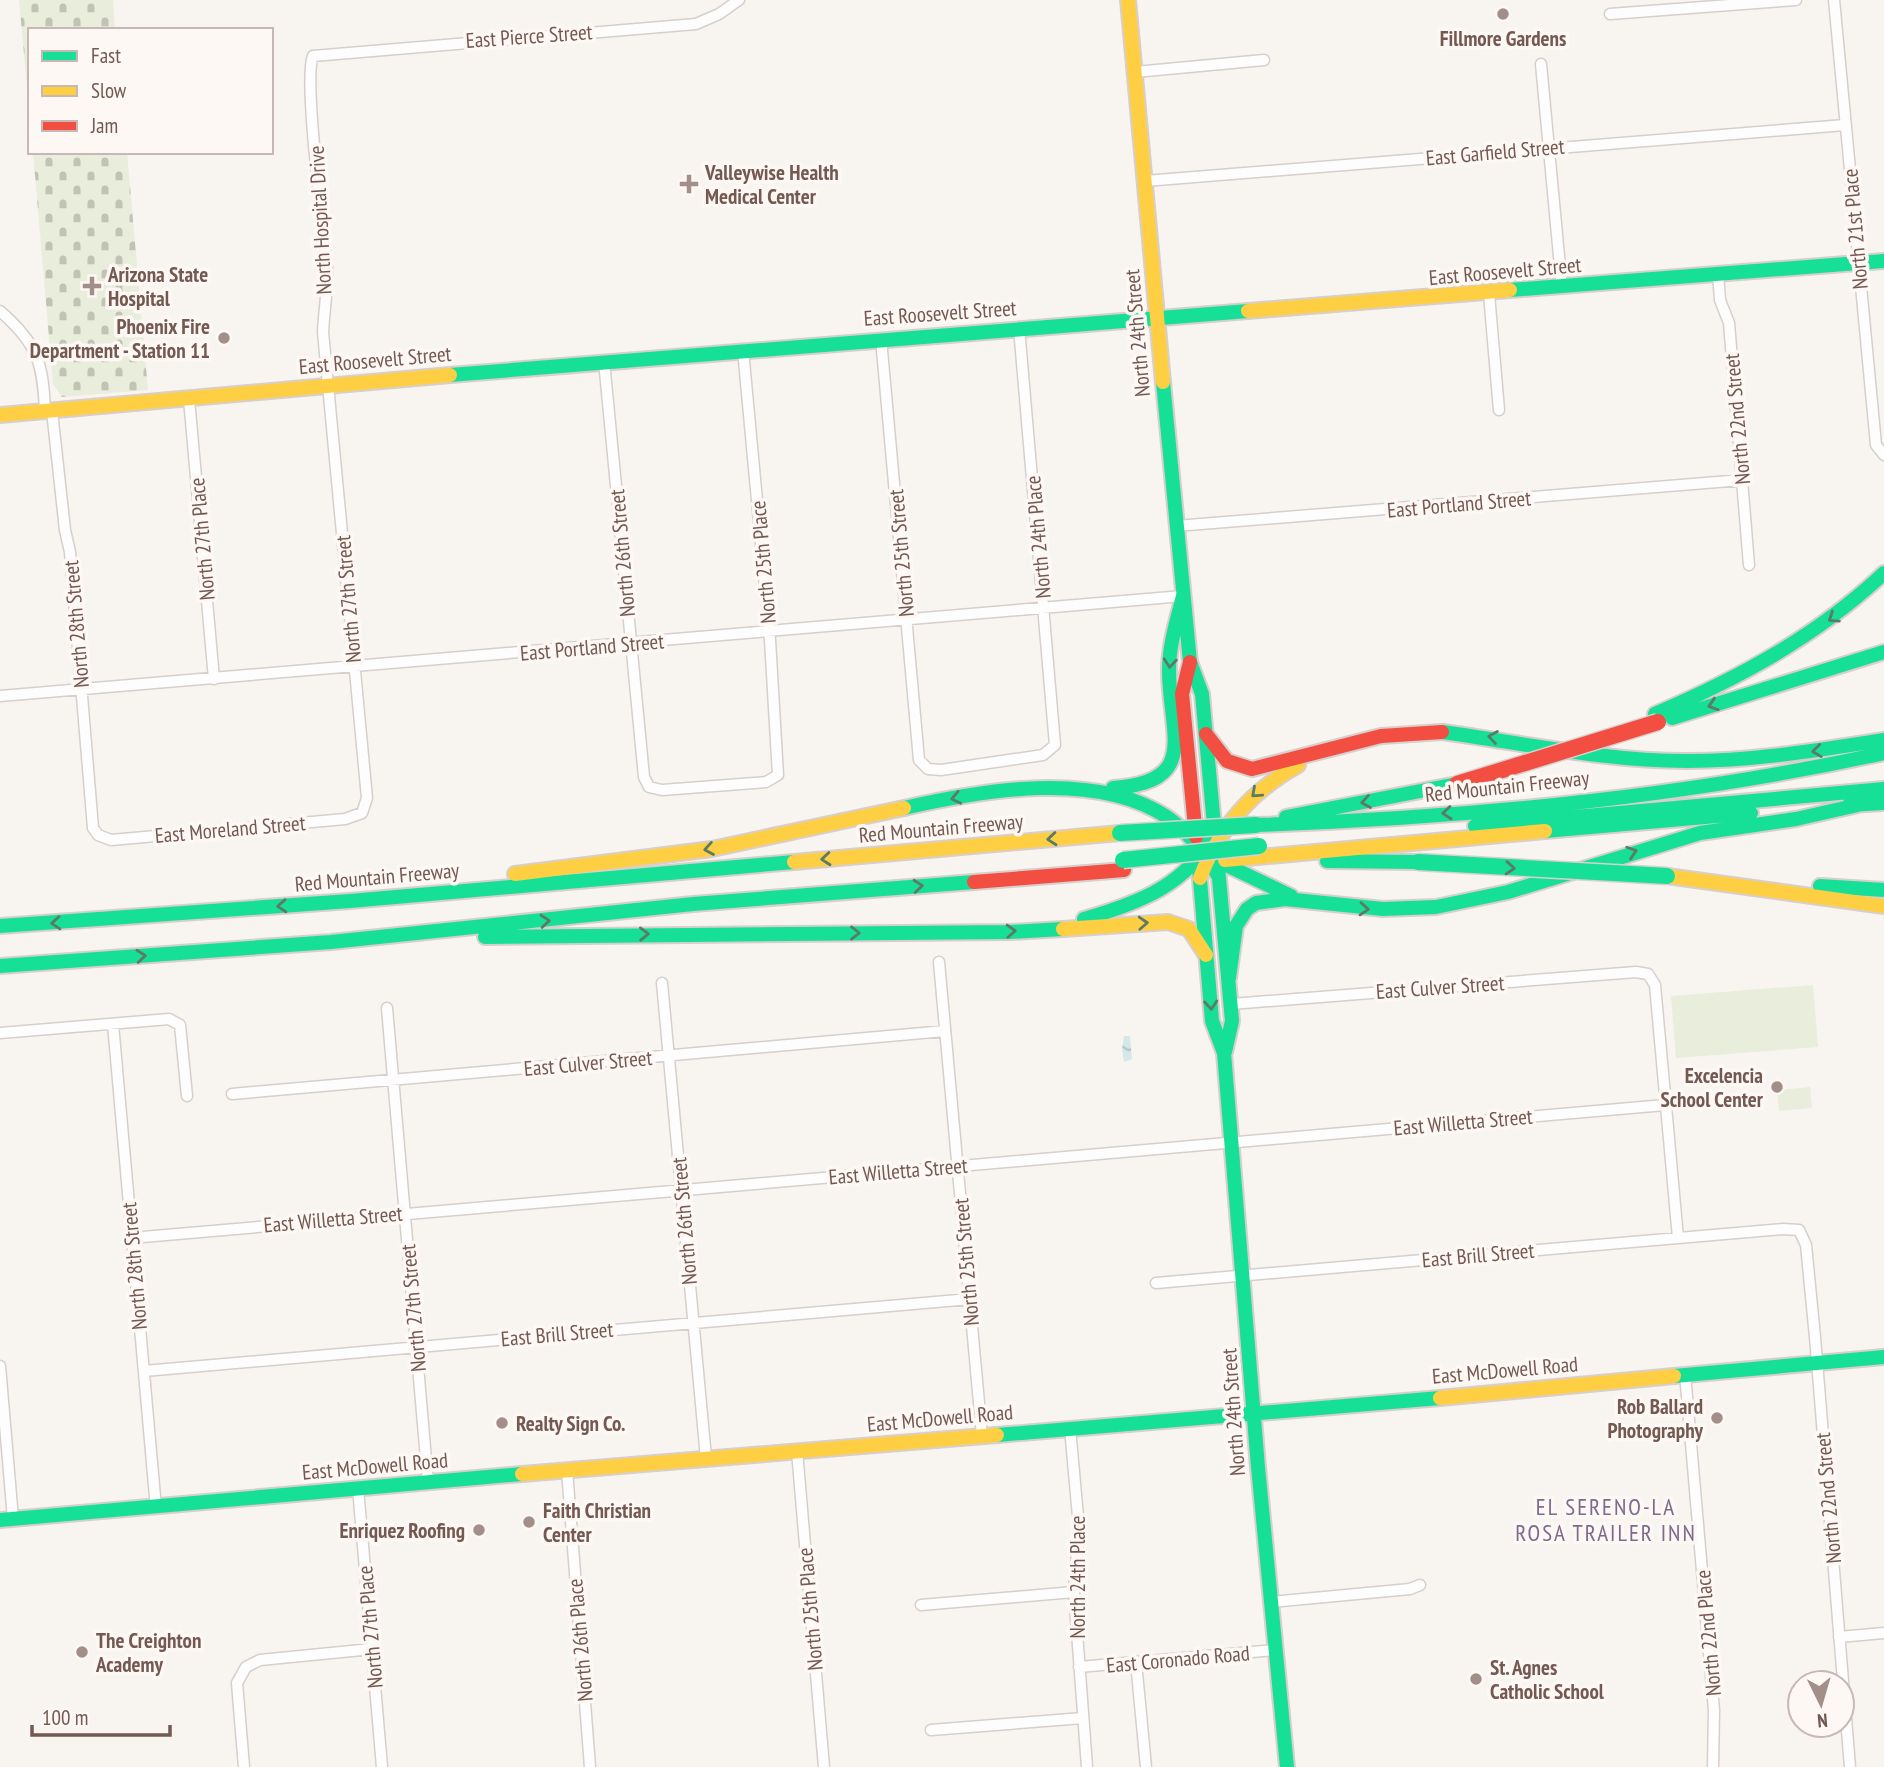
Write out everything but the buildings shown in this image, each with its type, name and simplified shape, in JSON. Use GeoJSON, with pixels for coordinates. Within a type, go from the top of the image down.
{"type":"FeatureCollection","features":[{"type":"Feature","properties":{"kind":"main road","name":"North 24th Street"},"geometry":{"type":"LineString","coordinates":[[1128,0],[1190,662],[1202,694],[1206,734],[1206,956],[1212,1021],[1224,1053],[1287,1767]]}},
{"type":"Feature","properties":{"kind":"main road","name":"East Roosevelt Street"},"geometry":{"type":"LineString","coordinates":[[0,415],[604,361],[1157,317],[1489,294],[1884,261]]}},
{"type":"Feature","properties":{"kind":"main road"},"geometry":{"type":"LineString","coordinates":[[1657,718],[1788,646],[1846,609],[1884,573]]}},
{"type":"Feature","properties":{"kind":"main road"},"geometry":{"type":"LineString","coordinates":[[351,901],[373,891],[634,862],[776,837],[1000,790],[1140,788],[1157,780],[1171,765],[1175,752],[1168,666],[1183,596]]}},
{"type":"Feature","properties":{"kind":"main road"},"geometry":{"type":"LineString","coordinates":[[1256,825],[1313,810],[1457,784],[1657,718],[1884,652]]}},
{"type":"Feature","properties":{"kind":"main road","name":"North 24th Street"},"geometry":{"type":"LineString","coordinates":[[1190,662],[1182,694],[1208,852],[1219,877],[1229,978],[1232,1021],[1224,1053]]}},
{"type":"Feature","properties":{"kind":"main road"},"geometry":{"type":"LineString","coordinates":[[1206,734],[1227,761],[1252,769],[1381,736],[1432,731],[1631,758],[1688,761],[1790,754],[1884,740]]}},
{"type":"Feature","properties":{"kind":"main road"},"geometry":{"type":"LineString","coordinates":[[1051,929],[1155,895],[1208,852],[1233,817],[1263,786],[1289,769],[1337,748]]}},
{"type":"Feature","properties":{"kind":"main road","name":"Red Mountain Freeway"},"geometry":{"type":"LineString","coordinates":[[0,926],[351,901],[1120,833],[1368,820],[1515,808],[1792,773],[1884,753]]}},
{"type":"Feature","properties":{"kind":"main road"},"geometry":{"type":"LineString","coordinates":[[1515,808],[1688,799],[1884,781]]}},
{"type":"Feature","properties":{"kind":"main road"},"geometry":{"type":"LineString","coordinates":[[1049,788],[1110,794],[1146,805],[1181,827],[1208,852],[1297,899]]}},
{"type":"Feature","properties":{"kind":"main road"},"geometry":{"type":"LineString","coordinates":[[1261,855],[1884,789]]}},
{"type":"Feature","properties":{"kind":"main road"},"geometry":{"type":"LineString","coordinates":[[0,966],[331,942],[693,904],[1123,865],[1884,803]]}},
{"type":"Feature","properties":{"kind":"main road"},"geometry":{"type":"LineString","coordinates":[[1229,978],[1233,934],[1246,910],[1268,899],[1297,899],[1369,910],[1462,904],[1496,897],[1689,835],[1795,819],[1858,805]]}},
{"type":"Feature","properties":{"kind":"main road"},"geometry":{"type":"LineString","coordinates":[[1123,865],[1208,852],[1884,890]]}},
{"type":"Feature","properties":{"kind":"main road"},"geometry":{"type":"LineString","coordinates":[[1667,876],[1884,906]]}},
{"type":"Feature","properties":{"kind":"main road"},"geometry":{"type":"LineString","coordinates":[[331,942],[1051,929],[1168,922],[1189,929],[1206,956]]}},
{"type":"Feature","properties":{"kind":"main road","name":"East McDowell Road"},"geometry":{"type":"LineString","coordinates":[[6,1520],[706,1458],[1254,1415],[1884,1357]]}},
{"type":"Feature","properties":{"kind":"street","name":"East Pierce Street"},"geometry":{"type":"LineString","coordinates":[[313,55],[696,24],[708,21],[739,0]]}},
{"type":"Feature","properties":{"kind":"street"},"geometry":{"type":"LineString","coordinates":[[1610,13],[1796,0]]}},
{"type":"Feature","properties":{"kind":"street","name":"North 21st Place"},"geometry":{"type":"LineString","coordinates":[[1834,0],[1876,445],[1884,455]]}},
{"type":"Feature","properties":{"kind":"street","name":"North Hospital Drive"},"geometry":{"type":"LineString","coordinates":[[313,55],[310,63],[327,281],[323,332],[328,384]]}},
{"type":"Feature","properties":{"kind":"street"},"geometry":{"type":"LineString","coordinates":[[1135,72],[1264,60]]}},
{"type":"Feature","properties":{"kind":"street"},"geometry":{"type":"LineString","coordinates":[[1541,64],[1562,288]]}},
{"type":"Feature","properties":{"kind":"street","name":"East Garfield Street"},"geometry":{"type":"LineString","coordinates":[[1145,181],[1844,125]]}},
{"type":"Feature","properties":{"kind":"street","name":"North 22nd Street"},"geometry":{"type":"LineString","coordinates":[[1718,274],[1720,300],[1729,323],[1749,565]]}},
{"type":"Feature","properties":{"kind":"street"},"geometry":{"type":"LineString","coordinates":[[1489,294],[1499,410]]}},
{"type":"Feature","properties":{"kind":"street","name":"North 28th Street"},"geometry":{"type":"LineString","coordinates":[[0,312],[24,331],[42,371],[72,565],[93,828],[98,835]]}},
{"type":"Feature","properties":{"kind":"street","name":"North 24th Place"},"geometry":{"type":"LineString","coordinates":[[923,766],[941,770],[1043,755],[1055,745],[1019,328]]}},
{"type":"Feature","properties":{"kind":"street","name":"North 25th Street"},"geometry":{"type":"LineString","coordinates":[[881,339],[919,760],[923,766]]}},
{"type":"Feature","properties":{"kind":"street","name":"North 25th Place"},"geometry":{"type":"LineString","coordinates":[[649,786],[662,790],[766,782],[778,775],[769,631],[743,350]]}},
{"type":"Feature","properties":{"kind":"street","name":"North 26th Street"},"geometry":{"type":"LineString","coordinates":[[604,361],[644,777],[649,786]]}},
{"type":"Feature","properties":{"kind":"street","name":"North 27th Street"},"geometry":{"type":"LineString","coordinates":[[328,384],[367,798],[362,813]]}},
{"type":"Feature","properties":{"kind":"street","name":"North 27th Place"},"geometry":{"type":"LineString","coordinates":[[189,399],[214,679]]}},
{"type":"Feature","properties":{"kind":"street","name":"East Portland Street"},"geometry":{"type":"LineString","coordinates":[[1176,526],[1742,480]]}},
{"type":"Feature","properties":{"kind":"street","name":"East Portland Street"},"geometry":{"type":"LineString","coordinates":[[0,696],[1183,596]]}},
{"type":"Feature","properties":{"kind":"street","name":"East Moreland Street"},"geometry":{"type":"LineString","coordinates":[[98,835],[111,840],[345,819],[362,813]]}},
{"type":"Feature","properties":{"kind":"street","name":"North 25th Street"},"geometry":{"type":"LineString","coordinates":[[939,962],[982,1436]]}},
{"type":"Feature","properties":{"kind":"street","name":"East Culver Street"},"geometry":{"type":"LineString","coordinates":[[1231,1004],[1622,973],[1648,974],[1655,985],[1665,1105]]}},
{"type":"Feature","properties":{"kind":"street","name":"North 26th Street"},"geometry":{"type":"LineString","coordinates":[[662,984],[706,1458]]}},
{"type":"Feature","properties":{"kind":"street","name":"North 27th Street"},"geometry":{"type":"LineString","coordinates":[[387,1008],[428,1482]]}},
{"type":"Feature","properties":{"kind":"street"},"geometry":{"type":"LineString","coordinates":[[0,1033],[169,1019],[180,1025],[187,1096]]}},
{"type":"Feature","properties":{"kind":"street","name":"North 28th Street"},"geometry":{"type":"LineString","coordinates":[[113,1024],[156,1508]]}},
{"type":"Feature","properties":{"kind":"street","name":"East Culver Street"},"geometry":{"type":"LineString","coordinates":[[232,1094],[945,1031]]}},
{"type":"Feature","properties":{"kind":"street"},"geometry":{"type":"LineString","coordinates":[[1665,1105],[1678,1238]]}},
{"type":"Feature","properties":{"kind":"street","name":"East Willetta Street"},"geometry":{"type":"LineString","coordinates":[[131,1238],[1232,1140],[1665,1105]]}},
{"type":"Feature","properties":{"kind":"street","name":"North 22nd Street"},"geometry":{"type":"LineString","coordinates":[[1799,1230],[1806,1245],[1850,1767]]}},
{"type":"Feature","properties":{"kind":"street","name":"East Brill Street"},"geometry":{"type":"LineString","coordinates":[[1156,1283],[1799,1230]]}},
{"type":"Feature","properties":{"kind":"street","name":"East Brill Street"},"geometry":{"type":"LineString","coordinates":[[144,1371],[970,1298]]}},
{"type":"Feature","properties":{"kind":"street"},"geometry":{"type":"LineString","coordinates":[[0,1367],[6,1520]]}},
{"type":"Feature","properties":{"kind":"street","name":"North 22nd Place"},"geometry":{"type":"LineString","coordinates":[[1685,1374],[1714,1710],[1713,1767]]}},
{"type":"Feature","properties":{"kind":"street","name":"North 24th Place"},"geometry":{"type":"LineString","coordinates":[[1070,1429],[1079,1528],[1074,1592],[1087,1767]]}},
{"type":"Feature","properties":{"kind":"street","name":"North 25th Place"},"geometry":{"type":"LineString","coordinates":[[797,1451],[824,1767]]}},
{"type":"Feature","properties":{"kind":"street","name":"North 26th Place"},"geometry":{"type":"LineString","coordinates":[[566,1470],[590,1767]]}},
{"type":"Feature","properties":{"kind":"street","name":"North 27th Place"},"geometry":{"type":"LineString","coordinates":[[358,1488],[382,1767]]}},
{"type":"Feature","properties":{"kind":"street"},"geometry":{"type":"LineString","coordinates":[[1271,1602],[1410,1589],[1419,1585]]}},
{"type":"Feature","properties":{"kind":"street"},"geometry":{"type":"LineString","coordinates":[[921,1605],[1074,1592]]}},
{"type":"Feature","properties":{"kind":"street"},"geometry":{"type":"LineString","coordinates":[[1839,1637],[1884,1633]]}},
{"type":"Feature","properties":{"kind":"street"},"geometry":{"type":"LineString","coordinates":[[244,1767],[237,1683],[239,1674],[246,1667],[260,1660],[372,1649]]}},
{"type":"Feature","properties":{"kind":"street","name":"East Coronado Road"},"geometry":{"type":"LineString","coordinates":[[1079,1667],[1276,1650]]}},
{"type":"Feature","properties":{"kind":"street"},"geometry":{"type":"LineString","coordinates":[[1136,1662],[1146,1767]]}},
{"type":"Feature","properties":{"kind":"street"},"geometry":{"type":"LineString","coordinates":[[931,1730],[1083,1718]]}},
{"type":"Feature","properties":{"kind":"green space"},"geometry":{"type":"Polygon","coordinates":[[[19,0],[113,0],[115,28],[28,28],[28,97],[19,0]]]}},
{"type":"Feature","properties":{"kind":"green space","name":"Arizona State Hospital"},"geometry":{"type":"Polygon","coordinates":[[[33,154],[127,154],[148,390],[62,397],[53,384],[33,154]]]}},
{"type":"Feature","properties":{"kind":"green space"},"geometry":{"type":"Polygon","coordinates":[[[1813,985],[1818,1047],[1676,1058],[1671,996],[1813,985]]]}},
{"type":"Feature","properties":{"kind":"green space"},"geometry":{"type":"Polygon","coordinates":[[[1810,1087],[1812,1108],[1779,1111],[1777,1090],[1810,1087]]]}},
{"type":"Feature","properties":{"kind":"water"},"geometry":{"type":"Polygon","coordinates":[[[1124,1036],[1130,1036],[1132,1059],[1124,1062],[1122,1049],[1124,1036]]]}},
{"type":"Feature","properties":{"kind":"traffic: fast"},"geometry":{"type":"LineString","coordinates":[[1510,290],[1884,261]]}},
{"type":"Feature","properties":{"kind":"traffic: fast"},"geometry":{"type":"LineString","coordinates":[[450,375],[1248,311]]}},
{"type":"Feature","properties":{"kind":"traffic: fast"},"geometry":{"type":"LineString","coordinates":[[1163,382],[1190,662],[1202,694],[1215,836]]}},
{"type":"Feature","properties":{"kind":"traffic: fast"},"geometry":{"type":"LineString","coordinates":[[1655,714],[1717,686],[1776,654],[1832,617],[1884,573]]}},
{"type":"Feature","properties":{"kind":"traffic: fast"},"geometry":{"type":"LineString","coordinates":[[1113,788],[1141,784],[1159,776],[1169,765],[1174,750],[1169,661],[1183,596]]}},
{"type":"Feature","properties":{"kind":"traffic: fast"},"geometry":{"type":"LineString","coordinates":[[1672,718],[1884,652]]}},
{"type":"Feature","properties":{"kind":"traffic: fast"},"geometry":{"type":"LineString","coordinates":[[1442,732],[1595,755],[1687,761],[1761,757],[1884,740]]}},
{"type":"Feature","properties":{"kind":"traffic: fast"},"geometry":{"type":"LineString","coordinates":[[1256,825],[1413,817],[1572,803],[1729,782],[1884,753]]}},
{"type":"Feature","properties":{"kind":"traffic: fast"},"geometry":{"type":"LineString","coordinates":[[1286,817],[1457,784]]}},
{"type":"Feature","properties":{"kind":"traffic: fast"},"geometry":{"type":"LineString","coordinates":[[904,808],[968,795],[1038,788],[1107,793],[1139,802],[1167,817],[1196,844],[1219,877]]}},
{"type":"Feature","properties":{"kind":"traffic: fast"},"geometry":{"type":"LineString","coordinates":[[1475,826],[1884,789]]}},
{"type":"Feature","properties":{"kind":"traffic: fast"},"geometry":{"type":"LineString","coordinates":[[1849,805],[1884,803]]}},
{"type":"Feature","properties":{"kind":"traffic: fast"},"geometry":{"type":"LineString","coordinates":[[1229,978],[1236,926],[1247,909],[1256,903],[1285,899],[1383,909],[1436,907],[1508,892],[1700,833],[1796,819],[1858,805]]}},
{"type":"Feature","properties":{"kind":"traffic: fast"},"geometry":{"type":"LineString","coordinates":[[1545,831],[1751,813]]}},
{"type":"Feature","properties":{"kind":"traffic: fast"},"geometry":{"type":"LineString","coordinates":[[1120,833],[1256,825]]}},
{"type":"Feature","properties":{"kind":"traffic: fast"},"geometry":{"type":"LineString","coordinates":[[1084,919],[1124,906],[1160,889],[1191,865],[1215,831]]}},
{"type":"Feature","properties":{"kind":"traffic: fast"},"geometry":{"type":"LineString","coordinates":[[1123,860],[1259,846]]}},
{"type":"Feature","properties":{"kind":"traffic: fast"},"geometry":{"type":"LineString","coordinates":[[1218,861],[1291,896]]}},
{"type":"Feature","properties":{"kind":"traffic: fast"},"geometry":{"type":"LineString","coordinates":[[1327,861],[1418,862]]}},
{"type":"Feature","properties":{"kind":"traffic: fast"},"geometry":{"type":"LineString","coordinates":[[0,926],[350,901],[794,862]]}},
{"type":"Feature","properties":{"kind":"traffic: fast"},"geometry":{"type":"LineString","coordinates":[[1418,862],[1667,876]]}},
{"type":"Feature","properties":{"kind":"traffic: fast"},"geometry":{"type":"LineString","coordinates":[[1218,867],[1232,1021],[1225,1052]]}},
{"type":"Feature","properties":{"kind":"traffic: fast"},"geometry":{"type":"LineString","coordinates":[[1199,868],[1212,1021],[1224,1053],[1258,1467],[1287,1767]]}},
{"type":"Feature","properties":{"kind":"traffic: fast"},"geometry":{"type":"LineString","coordinates":[[0,966],[331,942],[693,904],[974,882]]}},
{"type":"Feature","properties":{"kind":"traffic: fast"},"geometry":{"type":"LineString","coordinates":[[1820,886],[1884,890]]}},
{"type":"Feature","properties":{"kind":"traffic: fast"},"geometry":{"type":"LineString","coordinates":[[485,937],[1010,932],[1063,929]]}},
{"type":"Feature","properties":{"kind":"traffic: fast"},"geometry":{"type":"LineString","coordinates":[[1674,1376],[1884,1357]]}},
{"type":"Feature","properties":{"kind":"traffic: fast"},"geometry":{"type":"LineString","coordinates":[[997,1435],[1440,1398]]}},
{"type":"Feature","properties":{"kind":"traffic: fast"},"geometry":{"type":"LineString","coordinates":[[0,1520],[522,1474]]}},
{"type":"Feature","properties":{"kind":"traffic: slow"},"geometry":{"type":"LineString","coordinates":[[1128,0],[1163,382]]}},
{"type":"Feature","properties":{"kind":"traffic: slow"},"geometry":{"type":"LineString","coordinates":[[1248,311],[1510,290]]}},
{"type":"Feature","properties":{"kind":"traffic: slow"},"geometry":{"type":"LineString","coordinates":[[0,415],[450,375]]}},
{"type":"Feature","properties":{"kind":"traffic: slow"},"geometry":{"type":"LineString","coordinates":[[1200,878],[1217,843],[1238,813],[1251,799],[1298,765]]}},
{"type":"Feature","properties":{"kind":"traffic: slow"},"geometry":{"type":"LineString","coordinates":[[515,874],[712,849],[904,808]]}},
{"type":"Feature","properties":{"kind":"traffic: slow"},"geometry":{"type":"LineString","coordinates":[[1225,860],[1545,831]]}},
{"type":"Feature","properties":{"kind":"traffic: slow"},"geometry":{"type":"LineString","coordinates":[[794,862],[1120,833]]}},
{"type":"Feature","properties":{"kind":"traffic: slow"},"geometry":{"type":"LineString","coordinates":[[1667,876],[1884,906]]}},
{"type":"Feature","properties":{"kind":"traffic: slow"},"geometry":{"type":"LineString","coordinates":[[1063,929],[1168,922],[1189,929],[1206,955]]}},
{"type":"Feature","properties":{"kind":"traffic: slow"},"geometry":{"type":"LineString","coordinates":[[1440,1398],[1674,1376]]}},
{"type":"Feature","properties":{"kind":"traffic: slow"},"geometry":{"type":"LineString","coordinates":[[522,1474],[997,1435]]}},
{"type":"Feature","properties":{"kind":"traffic: jam"},"geometry":{"type":"LineString","coordinates":[[1190,662],[1182,694],[1196,837]]}},
{"type":"Feature","properties":{"kind":"traffic: jam"},"geometry":{"type":"LineString","coordinates":[[1457,784],[1658,722]]}},
{"type":"Feature","properties":{"kind":"traffic: jam"},"geometry":{"type":"LineString","coordinates":[[1206,734],[1227,761],[1252,769],[1381,736],[1442,732]]}},
{"type":"Feature","properties":{"kind":"traffic: jam"},"geometry":{"type":"LineString","coordinates":[[974,882],[1124,870]]}},
{"type":"Feature","properties":{"kind":"place","name":"Fillmore Gardens"},"geometry":{"type":"Point","coordinates":[1503,14]}},
{"type":"Feature","properties":{"kind":"place","name":"Valleywise Health Medical Center"},"geometry":{"type":"Point","coordinates":[689,184]}},
{"type":"Feature","properties":{"kind":"place","name":"Arizona State Hospital"},"geometry":{"type":"Point","coordinates":[92,286]}},
{"type":"Feature","properties":{"kind":"place","name":"Phoenix Fire Department - Station 11"},"geometry":{"type":"Point","coordinates":[224,338]}},
{"type":"Feature","properties":{"kind":"place","name":"Excelencia School Center"},"geometry":{"type":"Point","coordinates":[1777,1087]}},
{"type":"Feature","properties":{"kind":"place","name":"Rob Ballard Photography"},"geometry":{"type":"Point","coordinates":[1717,1418]}},
{"type":"Feature","properties":{"kind":"place","name":"Realty Sign Co."},"geometry":{"type":"Point","coordinates":[502,1423]}},
{"type":"Feature","properties":{"kind":"place","name":"Faith Christian Center"},"geometry":{"type":"Point","coordinates":[529,1522]}},
{"type":"Feature","properties":{"kind":"place","name":"Enriquez Roofing"},"geometry":{"type":"Point","coordinates":[479,1530]}},
{"type":"Feature","properties":{"kind":"place","name":"The Creighton Academy"},"geometry":{"type":"Point","coordinates":[82,1652]}},
{"type":"Feature","properties":{"kind":"place","name":"St. Agnes Catholic School"},"geometry":{"type":"Point","coordinates":[1476,1679]}},
{"type":"Feature","properties":{"kind":"district","name":"EL SERENO-LA ROSA TRAILER INN"},"geometry":{"type":"Point","coordinates":[1606,1519]}}]}
